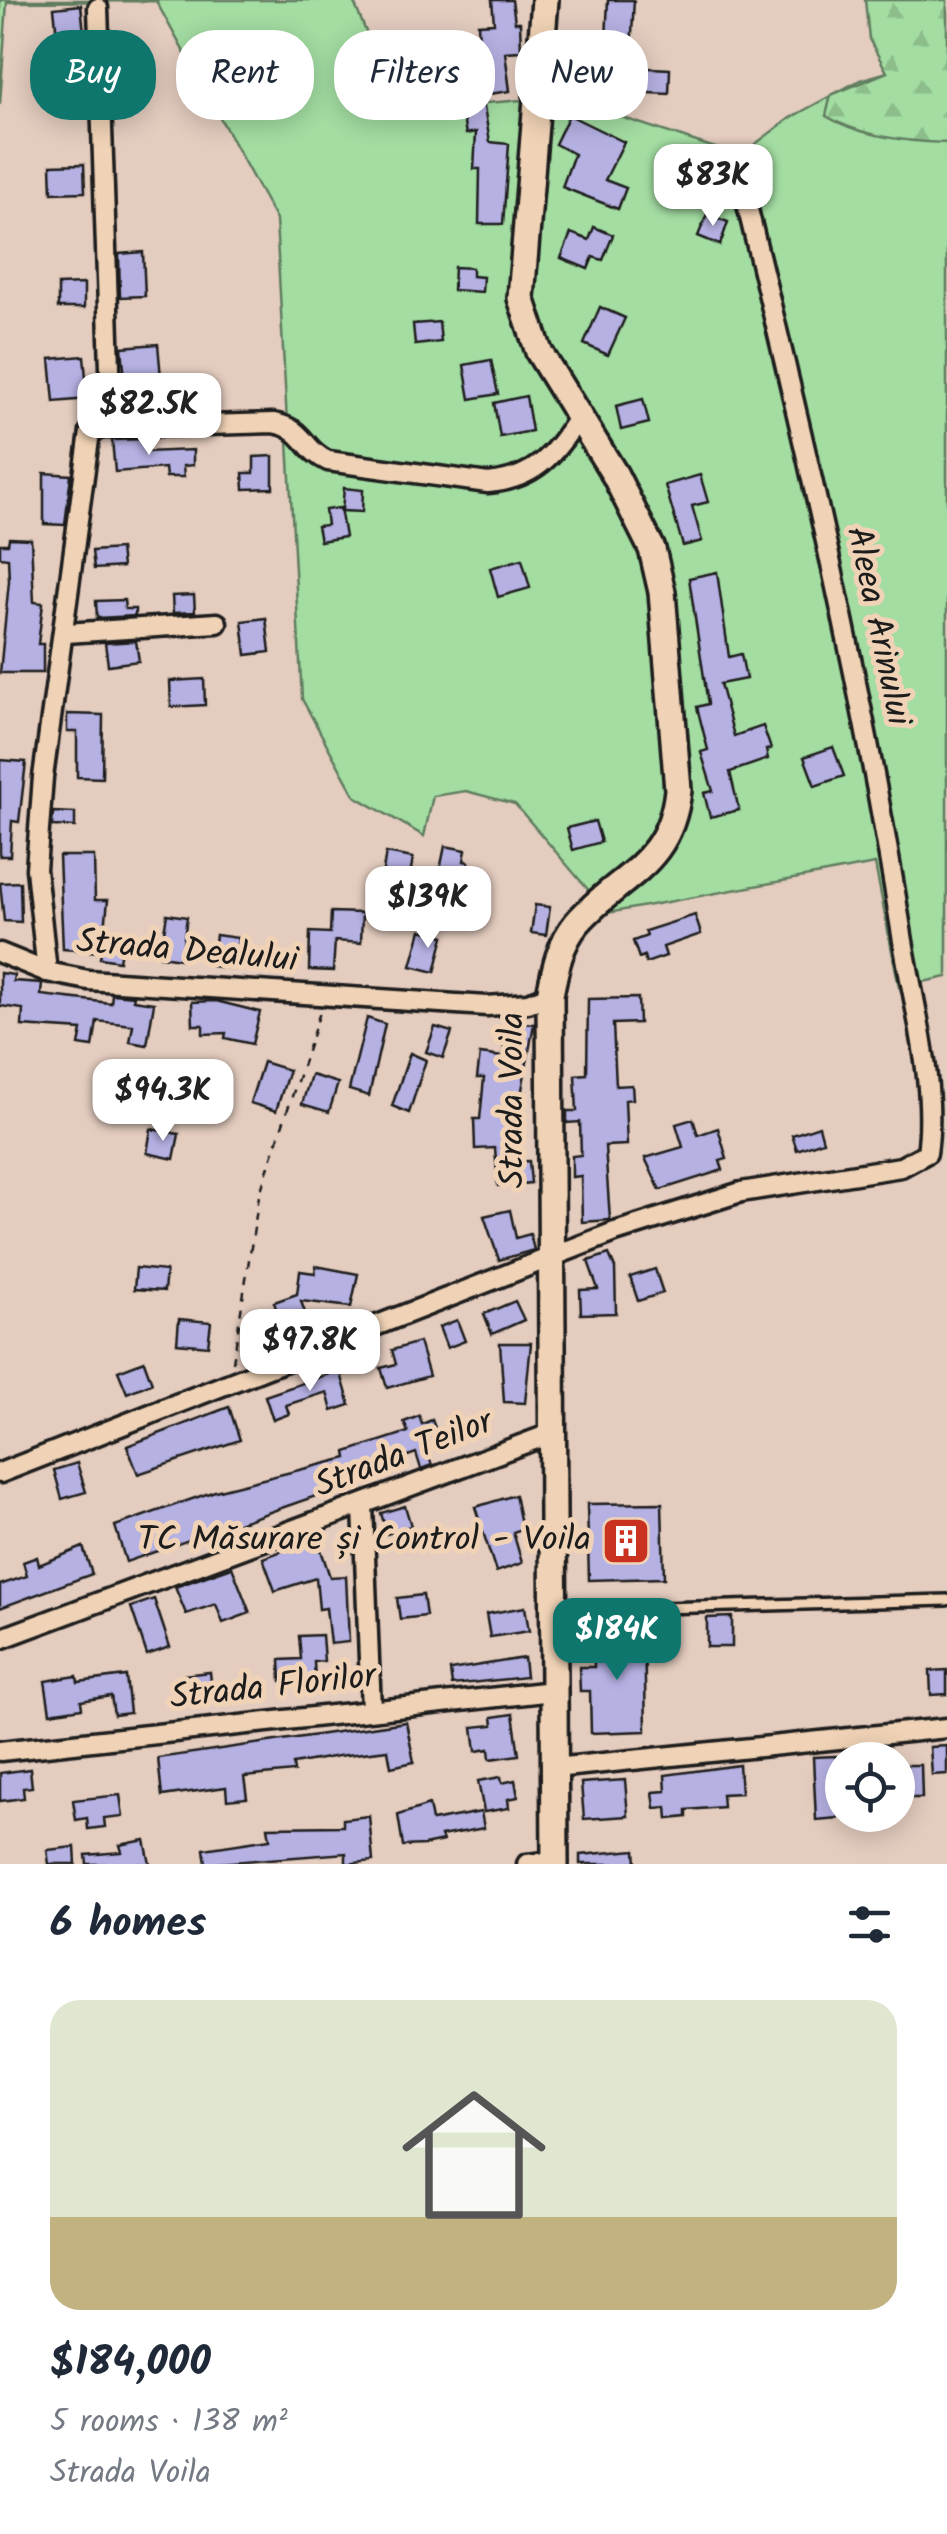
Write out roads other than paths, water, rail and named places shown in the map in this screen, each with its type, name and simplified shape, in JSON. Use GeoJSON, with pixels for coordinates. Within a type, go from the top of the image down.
{"type":"FeatureCollection","features":[{"type":"Feature","properties":{"kind":"main road","name":"Strada Voila"},"geometry":{"type":"LineString","coordinates":[[545,0],[521,298],[531,336],[628,498],[659,574],[678,790],[675,812],[651,858],[568,936],[550,995],[555,1862]]}},
{"type":"Feature","properties":{"kind":"street"},"geometry":{"type":"LineString","coordinates":[[98,8],[112,428]]}},
{"type":"Feature","properties":{"kind":"street","name":"Aleea Arinului"},"geometry":{"type":"LineString","coordinates":[[549,1259],[615,1232],[741,1192],[901,1167],[927,1153],[930,1134],[924,1076],[880,800],[813,479],[746,201]]}},
{"type":"Feature","properties":{"kind":"street"},"geometry":{"type":"LineString","coordinates":[[48,972],[36,869],[43,776],[66,634],[88,438],[96,429],[273,423],[296,429],[311,450],[328,460],[488,483],[513,481],[535,471],[561,445],[578,418]]}},
{"type":"Feature","properties":{"kind":"street"},"geometry":{"type":"LineString","coordinates":[[66,634],[217,623]]}},
{"type":"Feature","properties":{"kind":"street","name":"Strada Dealului"},"geometry":{"type":"LineString","coordinates":[[0,952],[48,972],[88,980],[487,1006],[528,1003],[550,995]]}},
{"type":"Feature","properties":{"kind":"street"},"geometry":{"type":"LineString","coordinates":[[0,1472],[549,1259]]}},
{"type":"Feature","properties":{"kind":"street","name":"Strada Teilor"},"geometry":{"type":"LineString","coordinates":[[0,1640],[550,1434]]}},
{"type":"Feature","properties":{"kind":"street"},"geometry":{"type":"LineString","coordinates":[[362,1506],[371,1710]]}},
{"type":"Feature","properties":{"kind":"street","name":"Strada Florilor"},"geometry":{"type":"LineString","coordinates":[[0,1751],[553,1691]]}},
{"type":"Feature","properties":{"kind":"street"},"geometry":{"type":"LineString","coordinates":[[554,1768],[947,1728]]}},
{"type":"Feature","properties":{"kind":"street"},"geometry":{"type":"LineString","coordinates":[[527,1864],[555,1862]]}},
{"type":"Feature","properties":{"kind":"lane"},"geometry":{"type":"LineString","coordinates":[[553,1611],[947,1600]]}},
{"type":"Feature","properties":{"kind":"place","name":"TC Măsurare și Control - Voila"},"geometry":{"type":"Point","coordinates":[626,1541]}}]}
